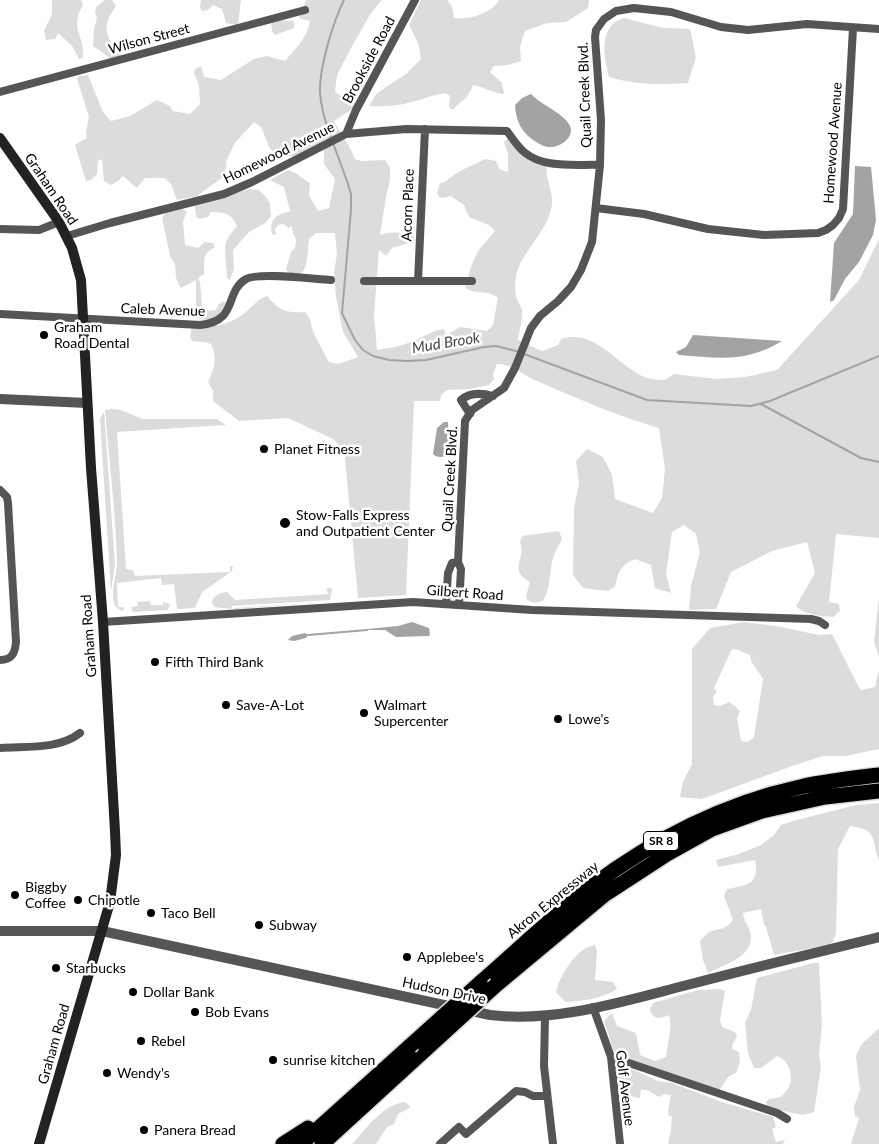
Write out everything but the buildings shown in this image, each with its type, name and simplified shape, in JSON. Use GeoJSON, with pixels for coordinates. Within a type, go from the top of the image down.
{"type":"FeatureCollection","features":[{"type":"Feature","properties":{"kind":"highway","name":"Akron Expressway"},"geometry":{"type":"LineString","coordinates":[[301,1144],[480,983],[592,886],[670,836],[716,814],[761,798],[799,787],[879,775]]}},
{"type":"Feature","properties":{"kind":"highway","name":"Akron Expressway"},"geometry":{"type":"LineString","coordinates":[[322,1144],[496,985],[604,895],[667,854],[712,829],[762,811],[824,797],[879,791]]}},
{"type":"Feature","properties":{"kind":"highway"},"geometry":{"type":"LineString","coordinates":[[283,1144],[347,1102]]}},
{"type":"Feature","properties":{"kind":"main road","name":"Graham Road"},"geometry":{"type":"LineString","coordinates":[[0,138],[59,222],[67,236],[78,267],[83,318],[116,855],[110,902],[39,1144]]}},
{"type":"Feature","properties":{"kind":"street","name":"Brookside Road"},"geometry":{"type":"LineString","coordinates":[[344,135],[415,0]]}},
{"type":"Feature","properties":{"kind":"street","name":"Quail Creek Blvd."},"geometry":{"type":"LineString","coordinates":[[459,605],[461,569],[458,562],[465,421],[472,410],[504,388],[512,374],[531,328],[540,316],[571,287],[581,270],[592,242],[600,165],[601,120],[595,37],[599,24],[610,14],[634,8],[670,12],[721,27],[748,30],[807,24],[879,29]]}},
{"type":"Feature","properties":{"kind":"street","name":"Wilson Street"},"geometry":{"type":"LineString","coordinates":[[0,92],[305,10]]}},
{"type":"Feature","properties":{"kind":"street","name":"Homewood Avenue"},"geometry":{"type":"LineString","coordinates":[[596,208],[644,214],[708,229],[739,233],[764,235],[806,234],[826,230],[839,218],[842,209],[853,28]]}},
{"type":"Feature","properties":{"kind":"street","name":"Homewood Avenue"},"geometry":{"type":"LineString","coordinates":[[67,236],[224,194],[248,184],[344,135],[372,131],[425,129],[507,131],[524,152],[536,159],[547,163],[600,165]]}},
{"type":"Feature","properties":{"kind":"street","name":"Acorn Place"},"geometry":{"type":"LineString","coordinates":[[418,281],[425,129]]}},
{"type":"Feature","properties":{"kind":"street"},"geometry":{"type":"LineString","coordinates":[[0,229],[39,230],[59,222]]}},
{"type":"Feature","properties":{"kind":"street","name":"Caleb Avenue"},"geometry":{"type":"LineString","coordinates":[[0,314],[188,325],[210,324],[225,314],[241,284],[248,278],[267,276],[331,280]]}},
{"type":"Feature","properties":{"kind":"street"},"geometry":{"type":"LineString","coordinates":[[364,281],[472,281]]}},
{"type":"Feature","properties":{"kind":"street"},"geometry":{"type":"LineString","coordinates":[[470,414],[461,400],[475,394],[493,396]]}},
{"type":"Feature","properties":{"kind":"street"},"geometry":{"type":"LineString","coordinates":[[0,399],[87,403]]}},
{"type":"Feature","properties":{"kind":"street"},"geometry":{"type":"LineString","coordinates":[[0,490],[8,503],[16,642],[15,652],[12,656],[9,659],[0,660]]}},
{"type":"Feature","properties":{"kind":"street"},"geometry":{"type":"LineString","coordinates":[[446,604],[448,570],[452,563],[458,562]]}},
{"type":"Feature","properties":{"kind":"street","name":"Gilbert Road"},"geometry":{"type":"LineString","coordinates":[[102,622],[413,602],[532,610],[811,619],[825,625]]}},
{"type":"Feature","properties":{"kind":"street"},"geometry":{"type":"LineString","coordinates":[[0,748],[63,743],[80,733]]}},
{"type":"Feature","properties":{"kind":"street","name":"Hudson Drive"},"geometry":{"type":"LineString","coordinates":[[0,931],[102,932],[490,1015],[508,1017],[545,1016],[626,1001],[879,937]]}},
{"type":"Feature","properties":{"kind":"street","name":"Golf Avenue"},"geometry":{"type":"LineString","coordinates":[[593,1007],[611,1057],[620,1144]]}},
{"type":"Feature","properties":{"kind":"street"},"geometry":{"type":"LineString","coordinates":[[545,1016],[544,1066],[554,1144]]}},
{"type":"Feature","properties":{"kind":"street"},"geometry":{"type":"LineString","coordinates":[[611,1057],[777,1113],[787,1119]]}},
{"type":"Feature","properties":{"kind":"street"},"geometry":{"type":"LineString","coordinates":[[440,1144],[459,1127],[466,1134],[516,1091],[525,1092],[533,1096],[548,1096]]}},
{"type":"Feature","properties":{"kind":"shaded area"},"geometry":{"type":"Polygon","coordinates":[[[52,0],[81,0],[83,5],[77,20],[77,26],[82,43],[83,58],[79,59],[72,46],[58,33],[55,39],[46,40],[44,31],[52,14],[52,0]]]}},
{"type":"Feature","properties":{"kind":"shaded area"},"geometry":{"type":"Polygon","coordinates":[[[105,0],[112,0],[116,6],[110,15],[107,32],[111,42],[123,46],[124,49],[118,59],[113,60],[93,46],[97,18],[95,13],[96,7],[105,0]]]}},
{"type":"Feature","properties":{"kind":"shaded area"},"geometry":{"type":"Polygon","coordinates":[[[201,0],[241,0],[238,25],[226,23],[222,9],[213,5],[208,10],[202,11],[200,7],[201,0]]]}},
{"type":"Feature","properties":{"kind":"shaded area"},"geometry":{"type":"Polygon","coordinates":[[[306,0],[382,0],[371,13],[337,75],[335,92],[348,100],[356,102],[354,108],[334,121],[355,159],[361,161],[385,160],[390,168],[390,180],[380,235],[402,233],[414,237],[415,241],[392,248],[386,256],[379,250],[374,315],[377,350],[405,344],[432,332],[444,329],[446,335],[460,327],[487,331],[493,325],[498,298],[494,295],[465,288],[478,251],[495,231],[489,225],[469,217],[464,205],[451,196],[443,198],[439,197],[437,193],[440,183],[461,170],[485,159],[496,161],[499,169],[508,172],[508,154],[504,142],[507,139],[513,138],[524,152],[547,163],[546,168],[552,199],[550,213],[522,261],[517,272],[515,284],[517,300],[522,310],[518,340],[542,351],[558,345],[561,339],[573,337],[584,339],[605,349],[642,376],[659,380],[665,380],[674,374],[716,379],[745,377],[777,370],[859,280],[879,239],[879,538],[836,534],[829,602],[839,604],[840,611],[833,617],[823,616],[808,613],[796,606],[815,573],[807,542],[772,551],[731,572],[716,609],[689,610],[691,586],[700,552],[696,534],[684,525],[672,532],[666,574],[671,593],[655,588],[651,565],[635,559],[623,567],[615,587],[608,591],[583,588],[573,575],[574,508],[579,483],[576,461],[587,449],[603,457],[612,475],[615,499],[653,513],[662,498],[665,469],[659,428],[598,407],[534,380],[513,368],[497,364],[493,374],[494,379],[489,385],[470,389],[447,390],[441,395],[440,401],[414,401],[406,595],[358,598],[345,458],[341,447],[333,439],[288,418],[239,421],[213,401],[213,391],[208,382],[214,363],[211,344],[192,341],[190,336],[192,327],[207,327],[229,322],[242,315],[259,300],[267,296],[283,310],[305,312],[329,362],[338,364],[358,357],[343,332],[336,297],[334,273],[337,254],[335,233],[316,233],[309,239],[307,262],[301,274],[290,273],[286,270],[291,252],[295,248],[296,240],[292,226],[288,228],[284,224],[278,225],[275,229],[276,235],[272,234],[271,229],[275,218],[290,211],[284,187],[270,180],[288,170],[310,183],[309,195],[318,211],[329,208],[335,179],[324,164],[324,145],[293,156],[280,157],[270,149],[261,127],[254,122],[234,144],[226,162],[223,177],[197,196],[177,200],[171,184],[165,178],[145,178],[137,188],[123,176],[111,185],[104,181],[102,159],[98,161],[97,174],[91,180],[86,181],[75,145],[87,138],[86,131],[89,117],[77,79],[79,76],[88,75],[103,112],[111,121],[130,116],[157,100],[170,106],[173,111],[190,114],[200,104],[199,85],[194,73],[195,69],[201,66],[204,77],[221,80],[254,59],[267,56],[285,61],[309,27],[310,21],[299,18],[306,0]]]}},
{"type":"Feature","properties":{"kind":"shaded area"},"geometry":{"type":"Polygon","coordinates":[[[421,0],[447,0],[452,6],[454,18],[460,18],[479,15],[491,9],[499,0],[589,0],[588,8],[566,22],[547,23],[525,31],[520,47],[521,61],[508,65],[494,66],[490,72],[502,83],[504,94],[473,85],[467,97],[454,109],[451,109],[449,106],[450,96],[446,93],[401,104],[369,106],[377,93],[406,74],[421,59],[418,43],[409,25],[421,0]]]}},
{"type":"Feature","properties":{"kind":"shaded area"},"geometry":{"type":"Polygon","coordinates":[[[624,18],[663,28],[690,29],[696,57],[688,83],[648,84],[609,77],[604,49],[606,35],[614,23],[624,18]]]}},
{"type":"Feature","properties":{"kind":"shaded area"},"geometry":{"type":"Polygon","coordinates":[[[277,20],[294,21],[294,28],[275,35],[272,31],[271,22],[277,20]]]}},
{"type":"Feature","properties":{"kind":"shaded area"},"geometry":{"type":"Polygon","coordinates":[[[531,94],[563,117],[570,126],[571,130],[568,138],[561,144],[553,147],[543,146],[528,136],[521,127],[515,105],[522,98],[531,94]]]}},
{"type":"Feature","properties":{"kind":"shaded area"},"geometry":{"type":"Polygon","coordinates":[[[855,166],[871,167],[876,220],[873,235],[859,262],[845,279],[834,300],[830,302],[834,243],[853,214],[855,166]]]}},
{"type":"Feature","properties":{"kind":"shaded area"},"geometry":{"type":"Polygon","coordinates":[[[250,189],[259,190],[265,196],[270,203],[271,216],[265,223],[249,232],[233,250],[234,269],[230,280],[227,278],[226,243],[237,226],[230,216],[224,213],[211,212],[208,217],[200,219],[196,217],[195,206],[198,202],[250,189]]]}},
{"type":"Feature","properties":{"kind":"shaded area"},"geometry":{"type":"Polygon","coordinates":[[[181,208],[187,212],[183,221],[185,245],[198,248],[205,242],[213,243],[215,247],[206,255],[204,274],[198,278],[202,305],[209,311],[216,310],[219,304],[224,301],[226,304],[213,321],[193,318],[192,315],[196,309],[196,280],[181,288],[176,278],[175,264],[170,256],[162,218],[165,213],[181,208]]]}},
{"type":"Feature","properties":{"kind":"shaded area"},"geometry":{"type":"Polygon","coordinates":[[[693,335],[782,341],[769,348],[744,356],[720,358],[679,355],[676,352],[686,347],[693,335]]]}},
{"type":"Feature","properties":{"kind":"shaded area"},"geometry":{"type":"Polygon","coordinates":[[[105,410],[121,410],[142,419],[217,419],[226,425],[117,432],[126,569],[133,570],[135,576],[230,572],[230,566],[233,566],[232,571],[202,592],[195,608],[177,609],[174,584],[162,585],[161,578],[117,583],[118,607],[124,607],[123,611],[114,604],[113,590],[117,563],[105,410]]]}},
{"type":"Feature","properties":{"kind":"shaded area"},"geometry":{"type":"Polygon","coordinates":[[[104,412],[115,565],[111,591],[100,419],[104,412]]]}},
{"type":"Feature","properties":{"kind":"shaded area"},"geometry":{"type":"Polygon","coordinates":[[[444,422],[448,422],[449,454],[438,457],[433,454],[437,428],[444,422]]]}},
{"type":"Feature","properties":{"kind":"shaded area"},"geometry":{"type":"Polygon","coordinates":[[[559,531],[562,539],[553,558],[546,596],[543,601],[534,603],[527,600],[526,596],[530,582],[523,577],[519,568],[522,536],[559,531]]]}},
{"type":"Feature","properties":{"kind":"shaded area"},"geometry":{"type":"Polygon","coordinates":[[[328,588],[332,590],[330,600],[232,606],[231,609],[214,607],[212,603],[217,595],[227,592],[235,600],[329,594],[326,590],[328,588]]]}},
{"type":"Feature","properties":{"kind":"shaded area"},"geometry":{"type":"Polygon","coordinates":[[[879,597],[879,657],[874,641],[879,597]]]}},
{"type":"Feature","properties":{"kind":"shaded area"},"geometry":{"type":"Polygon","coordinates":[[[150,601],[151,605],[163,605],[163,602],[170,604],[168,610],[133,612],[131,607],[138,606],[137,602],[150,601]]]}},
{"type":"Feature","properties":{"kind":"shaded area"},"geometry":{"type":"Polygon","coordinates":[[[327,602],[234,609],[234,608],[327,602]]]}},
{"type":"Feature","properties":{"kind":"shaded area"},"geometry":{"type":"Polygon","coordinates":[[[412,622],[429,628],[429,636],[396,637],[385,630],[367,630],[398,626],[412,622]]]}},
{"type":"Feature","properties":{"kind":"shaded area"},"geometry":{"type":"Polygon","coordinates":[[[744,622],[776,626],[819,635],[832,634],[861,690],[875,687],[879,670],[879,749],[845,756],[823,756],[702,799],[680,797],[683,782],[692,764],[692,649],[710,628],[744,622]],[[732,649],[714,688],[717,691],[713,697],[714,705],[720,706],[729,702],[740,711],[737,719],[741,741],[748,742],[754,737],[763,679],[751,661],[750,655],[732,649]]]}},
{"type":"Feature","properties":{"kind":"shaded area"},"geometry":{"type":"Polygon","coordinates":[[[305,633],[308,635],[306,638],[294,641],[288,640],[292,636],[305,633]]]}},
{"type":"Feature","properties":{"kind":"shaded area"},"geometry":{"type":"Polygon","coordinates":[[[879,803],[879,861],[872,837],[866,830],[850,826],[838,849],[836,933],[833,942],[829,945],[774,955],[761,909],[743,913],[750,931],[751,940],[749,947],[738,958],[708,973],[703,960],[700,941],[709,933],[725,927],[733,920],[724,896],[727,889],[746,885],[756,875],[755,860],[718,867],[716,860],[739,854],[761,845],[774,835],[781,825],[856,805],[879,803]]]}},
{"type":"Feature","properties":{"kind":"shaded area"},"geometry":{"type":"Polygon","coordinates":[[[595,945],[597,951],[595,980],[613,982],[617,989],[598,997],[565,1002],[556,992],[565,970],[582,951],[595,945]]]}},
{"type":"Feature","properties":{"kind":"shaded area"},"geometry":{"type":"Polygon","coordinates":[[[819,963],[822,1023],[819,1056],[821,1067],[814,1112],[803,1115],[768,1108],[766,1102],[769,1099],[781,1097],[789,1087],[791,1073],[785,1061],[777,1056],[761,1068],[754,1068],[748,1053],[745,1022],[751,1010],[757,978],[819,963]]]}},
{"type":"Feature","properties":{"kind":"shaded area"},"geometry":{"type":"Polygon","coordinates":[[[720,989],[725,991],[720,1020],[722,1027],[735,1032],[737,1037],[732,1049],[739,1052],[740,1062],[736,1073],[728,1077],[718,1092],[630,1060],[614,1052],[604,1021],[612,1013],[617,1026],[636,1033],[640,1055],[655,1061],[666,1057],[670,1020],[669,1015],[657,1018],[651,1013],[650,1009],[653,1003],[698,990],[720,989]]]}},
{"type":"Feature","properties":{"kind":"shaded area"},"geometry":{"type":"Polygon","coordinates":[[[879,1028],[879,1144],[851,1144],[859,1118],[855,1116],[854,1107],[860,1090],[856,1056],[861,1045],[879,1028]]]}},
{"type":"Feature","properties":{"kind":"shaded area"},"geometry":{"type":"Polygon","coordinates":[[[616,1062],[658,1081],[672,1083],[722,1102],[773,1117],[776,1127],[772,1129],[776,1142],[785,1140],[783,1144],[668,1144],[672,1116],[669,1116],[668,1111],[671,1095],[664,1094],[659,1097],[641,1089],[640,1098],[627,1094],[617,1081],[616,1062]]]}},
{"type":"Feature","properties":{"kind":"shaded area"},"geometry":{"type":"Polygon","coordinates":[[[405,1102],[411,1107],[398,1114],[394,1124],[387,1127],[376,1144],[352,1144],[382,1112],[405,1102]]]}},
{"type":"Feature","properties":{"kind":"waterway","name":"Mud Brook"},"geometry":{"type":"LineString","coordinates":[[331,138],[321,105],[320,83],[327,45],[344,0]]}},
{"type":"Feature","properties":{"kind":"waterway","name":"Mud Brook"},"geometry":{"type":"LineString","coordinates":[[333,143],[351,194],[342,313],[355,340],[363,350],[373,356],[389,360],[407,361],[426,360],[496,346],[520,352]]}},
{"type":"Feature","properties":{"kind":"waterway","name":"Mud Brook"},"geometry":{"type":"LineString","coordinates":[[524,354],[647,400],[751,406],[770,401],[879,356]]}},
{"type":"Feature","properties":{"kind":"waterway"},"geometry":{"type":"LineString","coordinates":[[761,404],[861,458],[879,462]]}},
{"type":"Feature","properties":{"kind":"waterway"},"geometry":{"type":"LineString","coordinates":[[308,635],[367,630]]}},
{"type":"Feature","properties":{"kind":"place","name":"Graham Road Dental"},"geometry":{"type":"Point","coordinates":[44,335]}},
{"type":"Feature","properties":{"kind":"place","name":"Planet Fitness"},"geometry":{"type":"Point","coordinates":[264,449]}},
{"type":"Feature","properties":{"kind":"place","name":"Stow-Falls Express and Outpatient Center"},"geometry":{"type":"Point","coordinates":[285,523]}},
{"type":"Feature","properties":{"kind":"place","name":"Fifth Third Bank"},"geometry":{"type":"Point","coordinates":[155,662]}},
{"type":"Feature","properties":{"kind":"place","name":"Save-A-Lot"},"geometry":{"type":"Point","coordinates":[226,705]}},
{"type":"Feature","properties":{"kind":"place","name":"Walmart Supercenter"},"geometry":{"type":"Point","coordinates":[364,713]}},
{"type":"Feature","properties":{"kind":"place","name":"Lowe's"},"geometry":{"type":"Point","coordinates":[558,719]}},
{"type":"Feature","properties":{"kind":"place","name":"Biggby Coffee"},"geometry":{"type":"Point","coordinates":[15,895]}},
{"type":"Feature","properties":{"kind":"place","name":"Chipotle"},"geometry":{"type":"Point","coordinates":[78,900]}},
{"type":"Feature","properties":{"kind":"place","name":"Taco Bell"},"geometry":{"type":"Point","coordinates":[151,913]}},
{"type":"Feature","properties":{"kind":"place","name":"Subway"},"geometry":{"type":"Point","coordinates":[259,925]}},
{"type":"Feature","properties":{"kind":"place","name":"Applebee's"},"geometry":{"type":"Point","coordinates":[407,957]}},
{"type":"Feature","properties":{"kind":"place","name":"Starbucks"},"geometry":{"type":"Point","coordinates":[56,968]}},
{"type":"Feature","properties":{"kind":"place","name":"Dollar Bank"},"geometry":{"type":"Point","coordinates":[133,992]}},
{"type":"Feature","properties":{"kind":"place","name":"Bob Evans"},"geometry":{"type":"Point","coordinates":[195,1012]}},
{"type":"Feature","properties":{"kind":"place","name":"Rebel"},"geometry":{"type":"Point","coordinates":[141,1041]}},
{"type":"Feature","properties":{"kind":"place","name":"sunrise kitchen"},"geometry":{"type":"Point","coordinates":[273,1060]}},
{"type":"Feature","properties":{"kind":"place","name":"Wendy's"},"geometry":{"type":"Point","coordinates":[107,1073]}},
{"type":"Feature","properties":{"kind":"place","name":"Panera Bread"},"geometry":{"type":"Point","coordinates":[144,1130]}}]}
